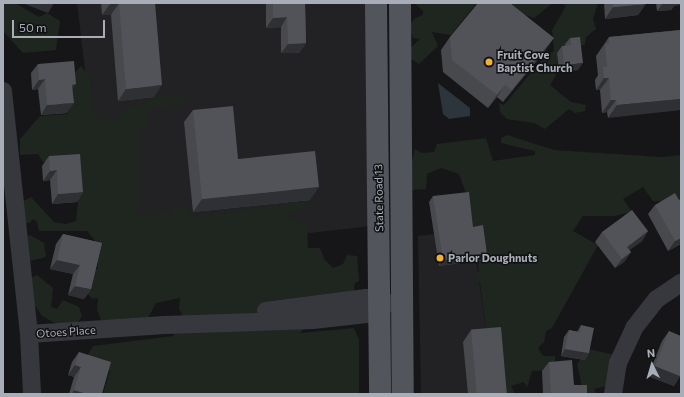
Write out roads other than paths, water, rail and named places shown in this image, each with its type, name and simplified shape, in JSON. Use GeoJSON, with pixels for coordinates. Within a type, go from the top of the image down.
{"type":"FeatureCollection","features":[{"type":"Feature","properties":{"kind":"main road","name":"State Road 13"},"geometry":{"type":"LineString","coordinates":[[376,3],[380,394]]}},
{"type":"Feature","properties":{"kind":"main road","name":"State Road 13"},"geometry":{"type":"LineString","coordinates":[[400,3],[404,394]]}},
{"type":"Feature","properties":{"kind":"street","name":"Otoes Place"},"geometry":{"type":"LineString","coordinates":[[3,91],[9,217],[29,334],[233,322],[305,321],[367,314],[380,304],[403,301]]}},
{"type":"Feature","properties":{"kind":"street"},"geometry":{"type":"LineString","coordinates":[[613,394],[618,363],[634,328],[657,299],[681,283]]}},
{"type":"Feature","properties":{"kind":"street"},"geometry":{"type":"LineString","coordinates":[[29,334],[32,394]]}},
{"type":"Feature","properties":{"kind":"place","name":"Fruit Cove Baptist Church"},"geometry":{"type":"Point","coordinates":[489,62]}},
{"type":"Feature","properties":{"kind":"place","name":"Parlor Doughnuts"},"geometry":{"type":"Point","coordinates":[440,258]}}]}
